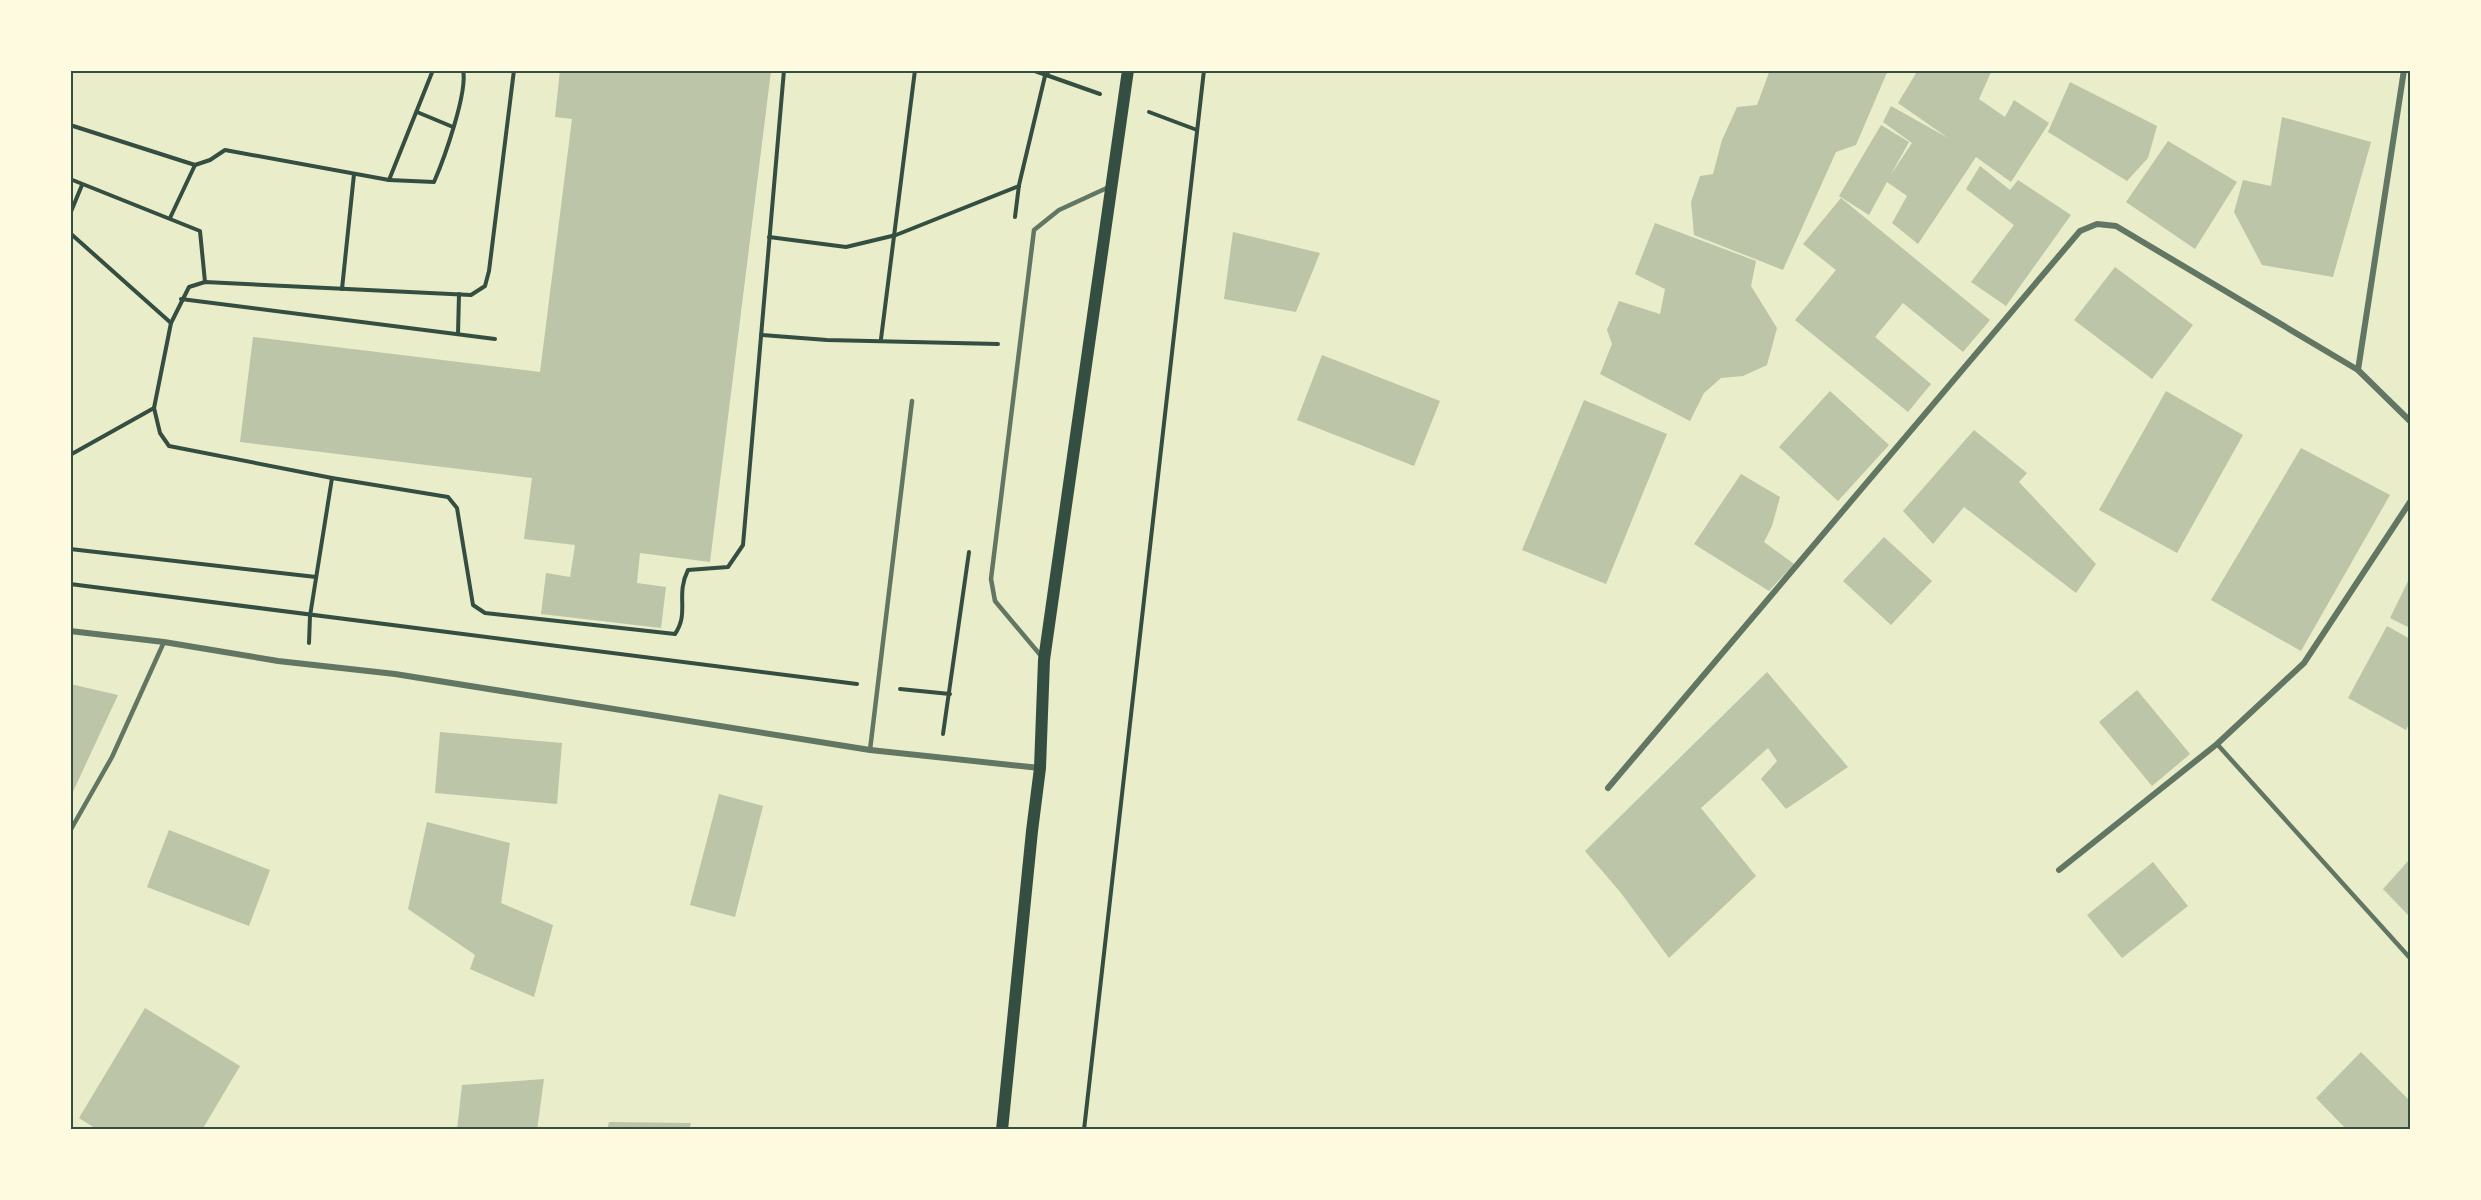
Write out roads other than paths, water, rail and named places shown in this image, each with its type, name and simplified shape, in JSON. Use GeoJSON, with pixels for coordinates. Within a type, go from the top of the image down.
{"type":"FeatureCollection","features":[{"type":"Feature","properties":{"kind":"main road"},"geometry":{"type":"LineString","coordinates":[[1002,1130],[1040,768],[1044,660],[1128,70]]}},
{"type":"Feature","properties":{"kind":"street"},"geometry":{"type":"LineString","coordinates":[[2358,370],[2404,70]]}},
{"type":"Feature","properties":{"kind":"street"},"geometry":{"type":"LineString","coordinates":[[1608,788],[2080,231],[2097,224],[2116,226],[2358,370],[2410,421]]}},
{"type":"Feature","properties":{"kind":"street"},"geometry":{"type":"LineString","coordinates":[[2059,870],[2217,744],[2304,663],[2410,502]]}},
{"type":"Feature","properties":{"kind":"street"},"geometry":{"type":"LineString","coordinates":[[70,631],[395,674],[870,750],[1040,768]]}},
{"type":"Feature","properties":{"kind":"lane"},"geometry":{"type":"LineString","coordinates":[[1044,660],[995,601],[991,579],[1034,230],[1059,210],[1111,186]]}},
{"type":"Feature","properties":{"kind":"lane"},"geometry":{"type":"LineString","coordinates":[[870,750],[912,402]]}},
{"type":"Feature","properties":{"kind":"lane"},"geometry":{"type":"LineString","coordinates":[[70,831],[112,757],[164,642]]}},
{"type":"Feature","properties":{"kind":"lane"},"geometry":{"type":"LineString","coordinates":[[2217,744],[2410,958]]}}]}
